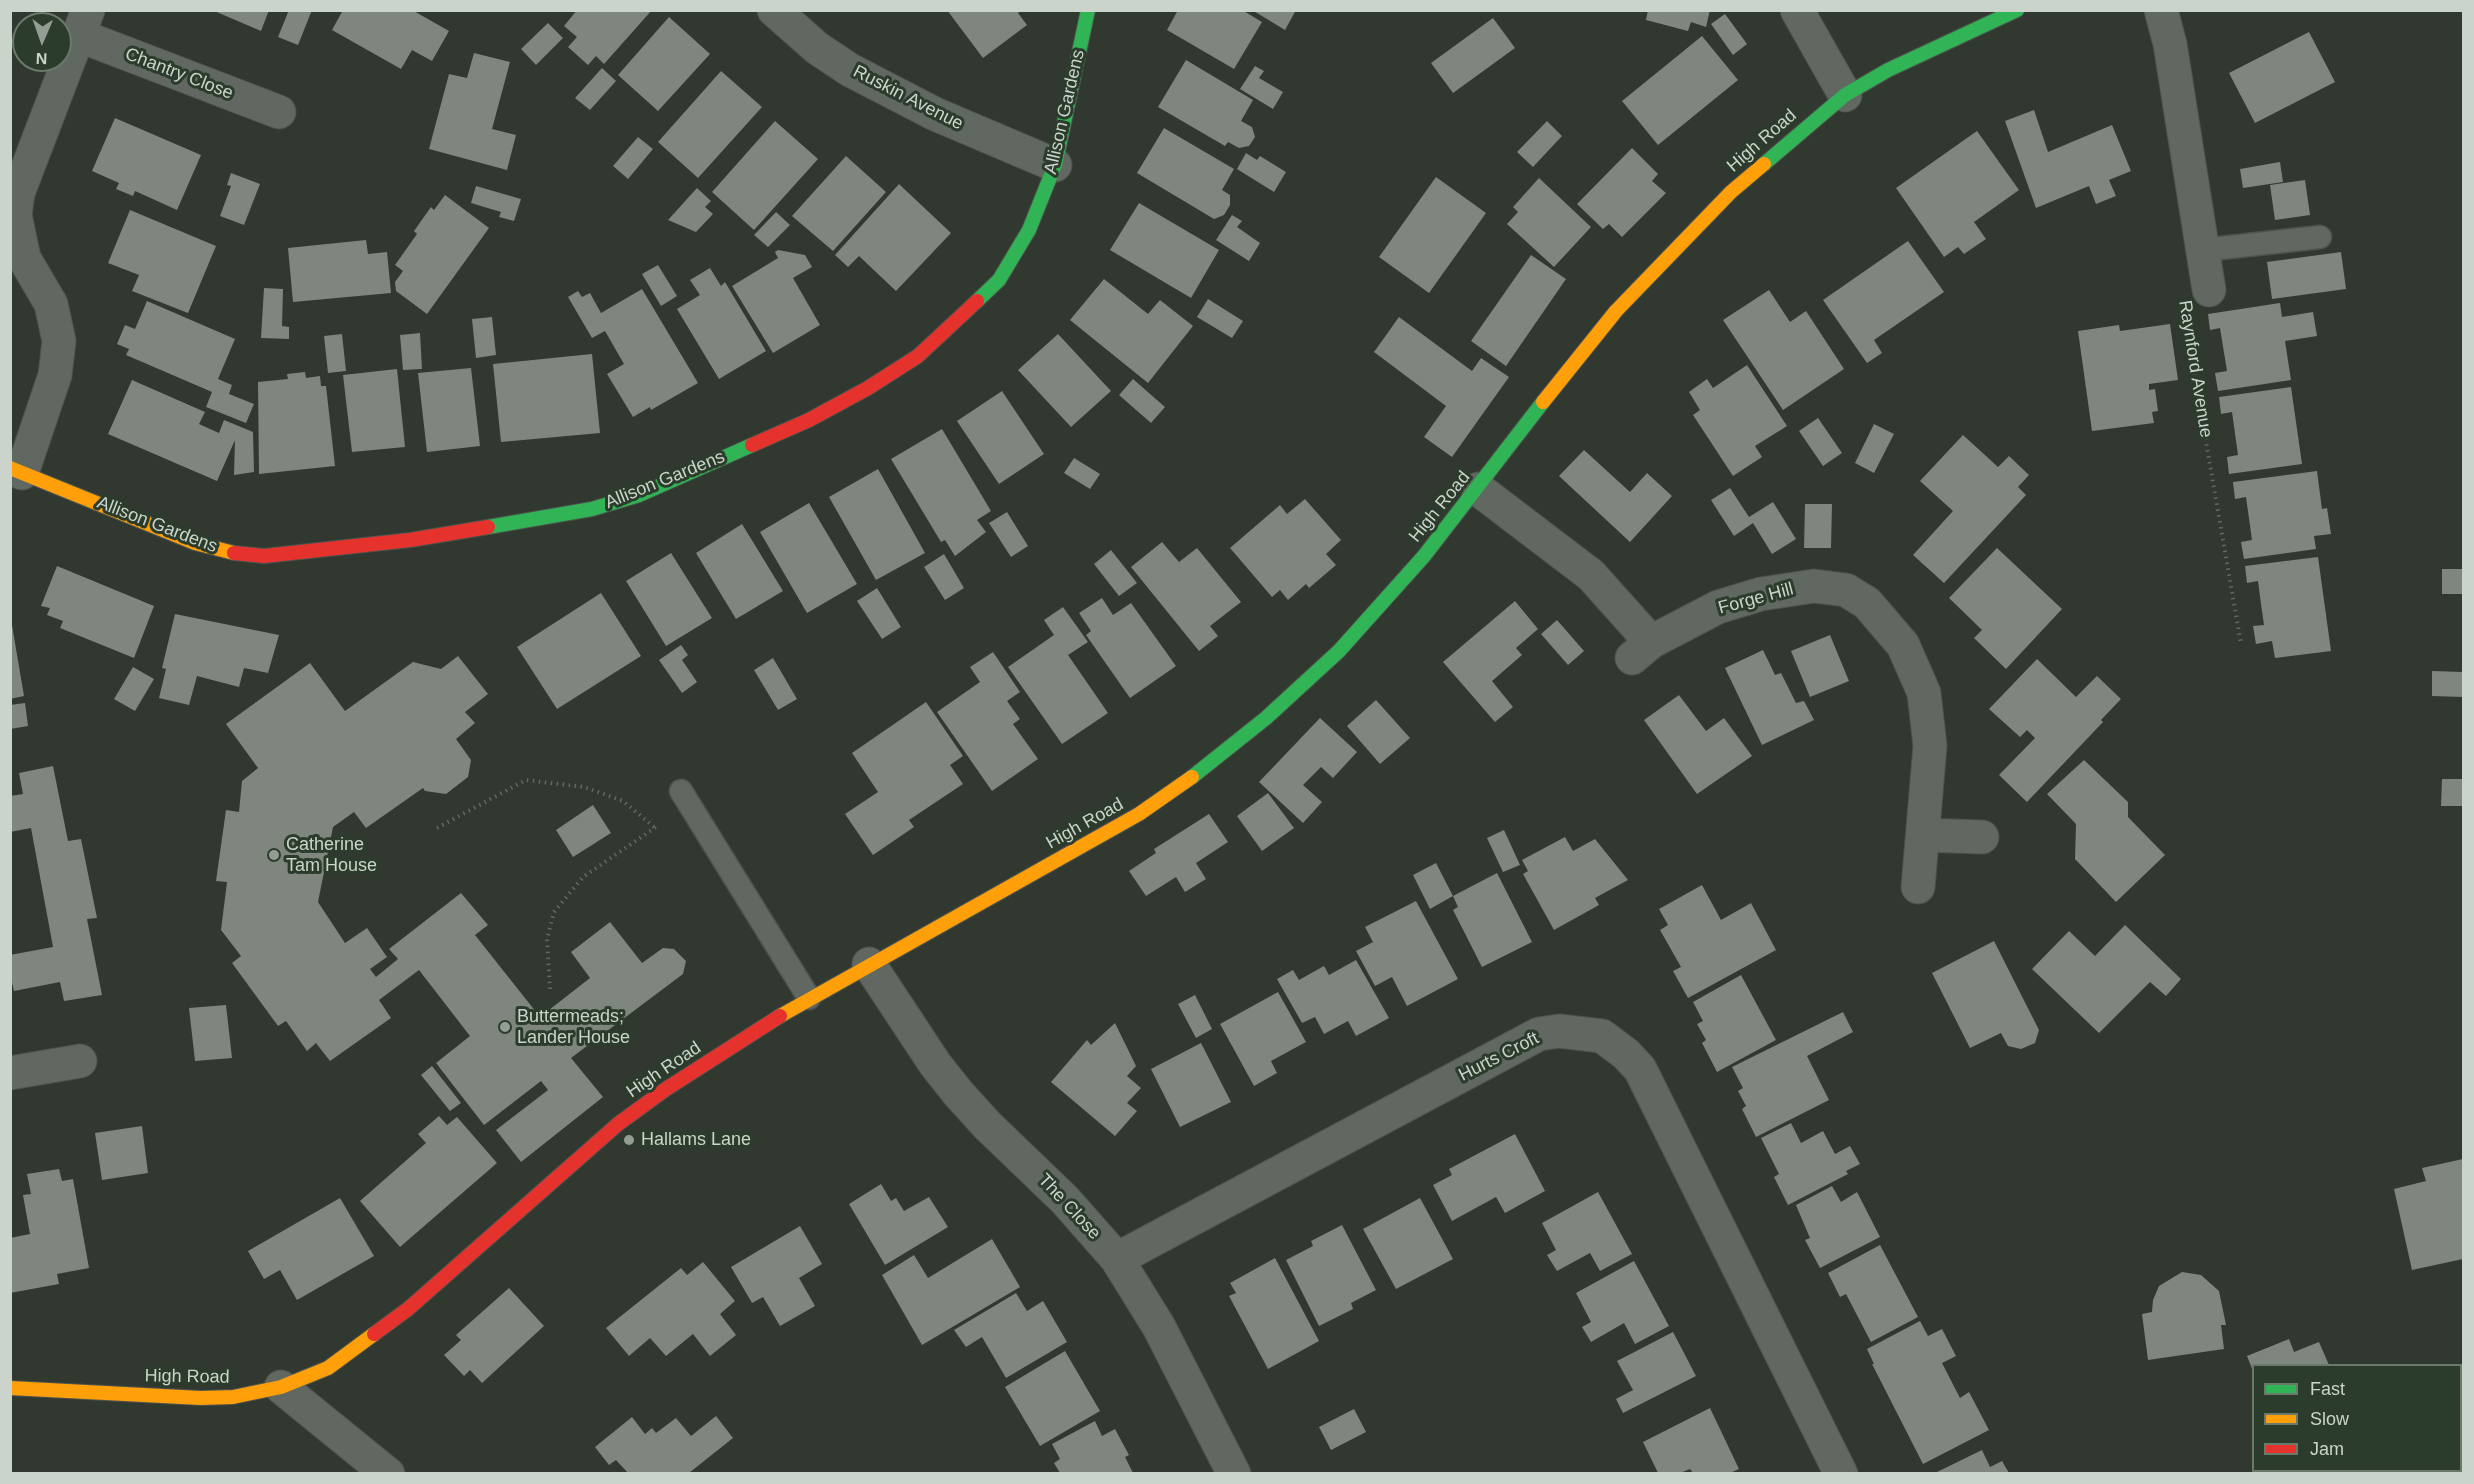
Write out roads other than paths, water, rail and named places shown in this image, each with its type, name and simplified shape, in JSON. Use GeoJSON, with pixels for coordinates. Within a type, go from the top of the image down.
{"type":"FeatureCollection","features":[{"type":"Feature","properties":{"kind":"street","name":"Ruskin Avenue"},"geometry":{"type":"LineString","coordinates":[[774,10],[817,48],[850,70],[935,114],[1055,165]]}},
{"type":"Feature","properties":{"kind":"street","name":"Allison Gardens"},"geometry":{"type":"LineString","coordinates":[[16,470],[195,543],[228,552],[264,556],[421,539],[592,509],[639,495],[809,420],[868,388],[918,356],[999,280],[1029,230],[1055,165],[1088,10]]}},
{"type":"Feature","properties":{"kind":"street"},"geometry":{"type":"LineString","coordinates":[[1797,10],[1845,95]]}},
{"type":"Feature","properties":{"kind":"street","name":"High Road"},"geometry":{"type":"LineString","coordinates":[[10,1388],[201,1398],[233,1397],[281,1387],[328,1368],[357,1349],[408,1309],[618,1124],[666,1089],[809,998],[1139,814],[1202,770],[1266,718],[1339,651],[1409,573],[1478,489],[1550,393],[1616,311],[1731,192],[1845,95],[1898,65],[2017,10]]}},
{"type":"Feature","properties":{"kind":"street","name":"Raynford Avenue"},"geometry":{"type":"LineString","coordinates":[[2160,10],[2170,44],[2209,290]]}},
{"type":"Feature","properties":{"kind":"street"},"geometry":{"type":"LineString","coordinates":[[16,470],[55,375],[59,341],[51,304],[24,258],[15,215],[18,193],[83,23]]}},
{"type":"Feature","properties":{"kind":"street","name":"Chantry Close"},"geometry":{"type":"LineString","coordinates":[[83,23],[279,112]]}},
{"type":"Feature","properties":{"kind":"street","name":"Forge Hill"},"geometry":{"type":"LineString","coordinates":[[1478,489],[1591,575],[1642,650],[1718,607],[1761,594],[1814,586],[1846,590],[1867,603],[1903,645],[1924,693],[1930,746],[1918,887]]}},
{"type":"Feature","properties":{"kind":"street"},"geometry":{"type":"LineString","coordinates":[[1923,835],[1983,837]]}},
{"type":"Feature","properties":{"kind":"street","name":"The Close"},"geometry":{"type":"LineString","coordinates":[[869,964],[958,1093],[987,1125],[1065,1200],[1117,1259],[1159,1327],[1234,1473]]}},
{"type":"Feature","properties":{"kind":"street","name":"Hurts Croft"},"geometry":{"type":"LineString","coordinates":[[1117,1259],[1539,1034],[1559,1031],[1602,1036],[1626,1053],[1640,1069],[1841,1473]]}},
{"type":"Feature","properties":{"kind":"street"},"geometry":{"type":"LineString","coordinates":[[12,1067],[80,1061]]}},
{"type":"Feature","properties":{"kind":"street"},"geometry":{"type":"LineString","coordinates":[[281,1387],[388,1473]]}},
{"type":"Feature","properties":{"kind":"lane"},"geometry":{"type":"LineString","coordinates":[[2203,250],[2320,237]]}},
{"type":"Feature","properties":{"kind":"lane"},"geometry":{"type":"LineString","coordinates":[[685,798],[809,998]]}},
{"type":"Feature","properties":{"kind":"place","name":"Catherine Tam House"},"geometry":{"type":"Point","coordinates":[274,855]}},
{"type":"Feature","properties":{"kind":"place","name":"Buttermeads; Lander House"},"geometry":{"type":"Point","coordinates":[505,1027]}},
{"type":"Feature","properties":{"kind":"place","name":"Hallams Lane"},"geometry":{"type":"Point","coordinates":[629,1140]}}]}
